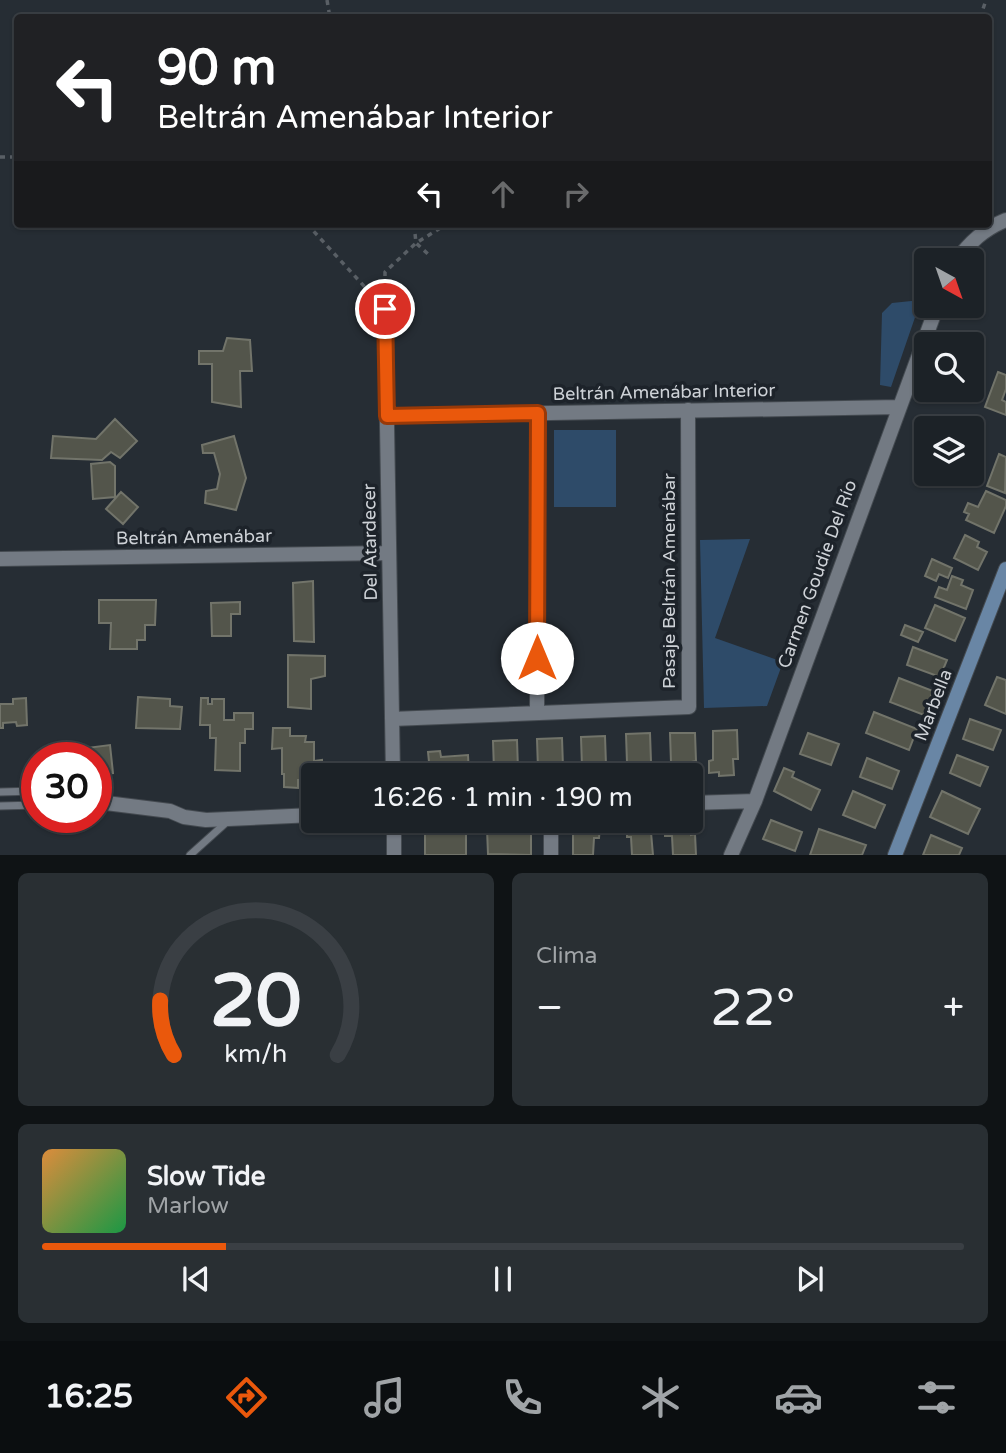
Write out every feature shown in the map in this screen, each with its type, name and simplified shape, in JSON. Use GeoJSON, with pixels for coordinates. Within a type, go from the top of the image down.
{"type":"FeatureCollection","features":[{"type":"Feature","properties":{"kind":"street"},"geometry":{"type":"LineString","coordinates":[[966,248],[989,228]]}},
{"type":"Feature","properties":{"kind":"street","name":"Del Atardecer"},"geometry":{"type":"LineString","coordinates":[[385,309],[393,763]]}},
{"type":"Feature","properties":{"kind":"street","name":"Carmen Goudie Del Río"},"geometry":{"type":"LineString","coordinates":[[735,853],[933,318]]}},
{"type":"Feature","properties":{"kind":"street","name":"Beltrán Amenábar Interior"},"geometry":{"type":"LineString","coordinates":[[387,416],[900,407]]}},
{"type":"Feature","properties":{"kind":"street","name":"Pasaje Beltrán Amenábar"},"geometry":{"type":"LineString","coordinates":[[392,719],[689,707],[688,410]]}},
{"type":"Feature","properties":{"kind":"street"},"geometry":{"type":"LineString","coordinates":[[537,713],[538,413]]}},
{"type":"Feature","properties":{"kind":"street","name":"Beltrán Amenábar"},"geometry":{"type":"LineString","coordinates":[[0,558],[389,553]]}},
{"type":"Feature","properties":{"kind":"street","name":"Marbella"},"geometry":{"type":"LineString","coordinates":[[895,855],[1006,569]]}},
{"type":"Feature","properties":{"kind":"street"},"geometry":{"type":"LineString","coordinates":[[703,803],[755,801]]}},
{"type":"Feature","properties":{"kind":"street"},"geometry":{"type":"LineString","coordinates":[[112,804],[170,811],[184,817],[230,820],[301,816]]}},
{"type":"Feature","properties":{"kind":"street"},"geometry":{"type":"LineString","coordinates":[[394,833],[394,855]]}},
{"type":"Feature","properties":{"kind":"street"},"geometry":{"type":"LineString","coordinates":[[551,833],[551,855]]}},
{"type":"Feature","properties":{"kind":"lane"},"geometry":{"type":"LineString","coordinates":[[0,792],[21,791]]}},
{"type":"Feature","properties":{"kind":"lane"},"geometry":{"type":"LineString","coordinates":[[0,806],[21,805]]}},
{"type":"Feature","properties":{"kind":"lane"},"geometry":{"type":"LineString","coordinates":[[191,855],[230,820]]}},
{"type":"Feature","properties":{"kind":"path"},"geometry":{"type":"LineString","coordinates":[[311,228],[385,309]]}},
{"type":"Feature","properties":{"kind":"path"},"geometry":{"type":"LineString","coordinates":[[414,228],[416,243],[429,255]]}},
{"type":"Feature","properties":{"kind":"path"},"geometry":{"type":"LineString","coordinates":[[385,309],[385,272],[416,243],[440,228]]}},
{"type":"Feature","properties":{"kind":"shaded area"},"geometry":{"type":"Polygon","coordinates":[[[914,301],[915,318],[891,387],[880,385],[882,313],[892,303],[914,301]]]}},
{"type":"Feature","properties":{"kind":"shaded area"},"geometry":{"type":"Polygon","coordinates":[[[554,430],[616,430],[616,507],[554,507],[554,430]]]}},
{"type":"Feature","properties":{"kind":"shaded area"},"geometry":{"type":"Polygon","coordinates":[[[750,539],[715,638],[783,662],[767,706],[704,708],[700,540],[750,539]]]}},
{"type":"Feature","properties":{"kind":"building"},"geometry":{"type":"Polygon","coordinates":[[[227,338],[250,340],[252,371],[240,371],[241,407],[212,402],[212,364],[199,364],[199,351],[223,351],[227,338]]]}},
{"type":"Feature","properties":{"kind":"building"},"geometry":{"type":"Polygon","coordinates":[[[998,372],[1006,375],[1006,389],[1002,400],[1006,402],[1006,415],[985,407],[998,372]]]}},
{"type":"Feature","properties":{"kind":"building"},"geometry":{"type":"Polygon","coordinates":[[[115,419],[137,441],[120,458],[111,452],[102,460],[51,458],[53,436],[96,439],[115,419]]]}},
{"type":"Feature","properties":{"kind":"building"},"geometry":{"type":"Polygon","coordinates":[[[234,436],[246,478],[236,510],[205,503],[206,491],[217,489],[220,474],[214,453],[203,453],[202,445],[234,436]]]}},
{"type":"Feature","properties":{"kind":"building"},"geometry":{"type":"Polygon","coordinates":[[[999,454],[1006,457],[1005,493],[987,486],[999,454]]]}},
{"type":"Feature","properties":{"kind":"building"},"geometry":{"type":"Polygon","coordinates":[[[110,462],[115,466],[115,497],[93,499],[91,464],[110,462]]]}},
{"type":"Feature","properties":{"kind":"building"},"geometry":{"type":"Polygon","coordinates":[[[986,491],[1006,500],[994,533],[966,520],[969,514],[964,512],[968,503],[978,507],[986,491]]]}},
{"type":"Feature","properties":{"kind":"building"},"geometry":{"type":"Polygon","coordinates":[[[121,492],[138,507],[123,524],[106,509],[121,492]]]}},
{"type":"Feature","properties":{"kind":"building"},"geometry":{"type":"Polygon","coordinates":[[[965,535],[979,542],[977,547],[987,552],[978,570],[954,558],[965,535]]]}},
{"type":"Feature","properties":{"kind":"building"},"geometry":{"type":"Polygon","coordinates":[[[932,559],[952,568],[948,578],[939,574],[936,581],[925,576],[932,559]]]}},
{"type":"Feature","properties":{"kind":"building"},"geometry":{"type":"Polygon","coordinates":[[[952,576],[963,580],[961,585],[973,590],[966,609],[935,597],[939,587],[947,590],[952,576]]]}},
{"type":"Feature","properties":{"kind":"building"},"geometry":{"type":"Polygon","coordinates":[[[313,581],[314,642],[294,641],[293,583],[313,581]]]}},
{"type":"Feature","properties":{"kind":"building"},"geometry":{"type":"Polygon","coordinates":[[[99,600],[156,600],[155,625],[145,625],[145,640],[137,640],[137,649],[110,649],[111,623],[99,623],[99,600]]]}},
{"type":"Feature","properties":{"kind":"building"},"geometry":{"type":"Polygon","coordinates":[[[240,602],[240,614],[231,614],[231,636],[212,636],[211,603],[240,602]]]}},
{"type":"Feature","properties":{"kind":"building"},"geometry":{"type":"Polygon","coordinates":[[[935,605],[965,618],[955,641],[925,628],[935,605]]]}},
{"type":"Feature","properties":{"kind":"building"},"geometry":{"type":"Polygon","coordinates":[[[905,625],[923,632],[918,642],[901,635],[905,625]]]}},
{"type":"Feature","properties":{"kind":"building"},"geometry":{"type":"Polygon","coordinates":[[[913,647],[947,660],[940,677],[907,665],[913,647]]]}},
{"type":"Feature","properties":{"kind":"building"},"geometry":{"type":"Polygon","coordinates":[[[288,655],[325,656],[325,676],[311,679],[311,709],[288,707],[288,655]]]}},
{"type":"Feature","properties":{"kind":"building"},"geometry":{"type":"Polygon","coordinates":[[[997,677],[1006,680],[1006,714],[985,705],[997,677]]]}},
{"type":"Feature","properties":{"kind":"building"},"geometry":{"type":"Polygon","coordinates":[[[899,678],[933,691],[924,715],[890,702],[899,678]]]}},
{"type":"Feature","properties":{"kind":"building"},"geometry":{"type":"Polygon","coordinates":[[[138,697],[170,699],[170,706],[182,707],[180,729],[136,728],[138,697]]]}},
{"type":"Feature","properties":{"kind":"building"},"geometry":{"type":"Polygon","coordinates":[[[26,698],[27,725],[3,723],[3,728],[0,728],[0,704],[13,704],[13,699],[26,698]]]}},
{"type":"Feature","properties":{"kind":"building"},"geometry":{"type":"Polygon","coordinates":[[[201,698],[208,698],[208,704],[212,704],[212,699],[224,699],[224,720],[234,720],[234,713],[253,713],[253,729],[245,729],[245,743],[240,743],[240,771],[215,770],[216,738],[210,738],[210,725],[200,725],[201,698]]]}},
{"type":"Feature","properties":{"kind":"building"},"geometry":{"type":"Polygon","coordinates":[[[874,712],[917,729],[909,750],[866,733],[874,712]]]}},
{"type":"Feature","properties":{"kind":"building"},"geometry":{"type":"Polygon","coordinates":[[[970,719],[1001,730],[993,750],[963,739],[970,719]]]}},
{"type":"Feature","properties":{"kind":"building"},"geometry":{"type":"Polygon","coordinates":[[[273,728],[290,728],[290,736],[306,736],[305,742],[314,742],[314,761],[322,760],[322,763],[301,763],[298,788],[284,787],[282,748],[272,749],[273,728]]]}},
{"type":"Feature","properties":{"kind":"building"},"geometry":{"type":"Polygon","coordinates":[[[737,730],[738,759],[733,759],[734,775],[719,776],[719,772],[709,773],[709,761],[713,760],[713,731],[737,730]]]}},
{"type":"Feature","properties":{"kind":"building"},"geometry":{"type":"Polygon","coordinates":[[[650,733],[651,762],[627,763],[626,734],[650,733]]]}},
{"type":"Feature","properties":{"kind":"building"},"geometry":{"type":"Polygon","coordinates":[[[670,733],[695,733],[696,761],[671,763],[670,733]]]}},
{"type":"Feature","properties":{"kind":"building"},"geometry":{"type":"Polygon","coordinates":[[[808,733],[839,744],[831,765],[800,754],[808,733]]]}},
{"type":"Feature","properties":{"kind":"building"},"geometry":{"type":"Polygon","coordinates":[[[605,736],[606,763],[582,763],[581,737],[605,736]]]}},
{"type":"Feature","properties":{"kind":"building"},"geometry":{"type":"Polygon","coordinates":[[[562,738],[563,763],[538,763],[537,739],[562,738]]]}},
{"type":"Feature","properties":{"kind":"building"},"geometry":{"type":"Polygon","coordinates":[[[517,740],[518,763],[494,763],[493,741],[517,740]]]}},
{"type":"Feature","properties":{"kind":"building"},"geometry":{"type":"Polygon","coordinates":[[[440,751],[441,757],[468,755],[468,763],[424,763],[429,762],[428,752],[440,751]]]}},
{"type":"Feature","properties":{"kind":"building"},"geometry":{"type":"Polygon","coordinates":[[[957,755],[988,767],[980,786],[950,773],[957,755]]]}},
{"type":"Feature","properties":{"kind":"building"},"geometry":{"type":"Polygon","coordinates":[[[867,758],[899,771],[892,789],[860,777],[867,758]]]}},
{"type":"Feature","properties":{"kind":"building"},"geometry":{"type":"Polygon","coordinates":[[[784,768],[794,772],[792,777],[820,790],[811,810],[774,791],[784,768]]]}},
{"type":"Feature","properties":{"kind":"building"},"geometry":{"type":"Polygon","coordinates":[[[853,791],[885,805],[875,828],[843,815],[853,791]]]}},
{"type":"Feature","properties":{"kind":"building"},"geometry":{"type":"Polygon","coordinates":[[[942,791],[980,809],[968,834],[930,817],[942,791]]]}},
{"type":"Feature","properties":{"kind":"building"},"geometry":{"type":"Polygon","coordinates":[[[771,820],[802,832],[795,851],[763,839],[771,820]]]}},
{"type":"Feature","properties":{"kind":"building"},"geometry":{"type":"Polygon","coordinates":[[[819,829],[866,845],[862,855],[810,855],[819,829]]]}},
{"type":"Feature","properties":{"kind":"building"},"geometry":{"type":"Polygon","coordinates":[[[487,833],[531,833],[531,855],[488,854],[487,833]]]}},
{"type":"Feature","properties":{"kind":"building"},"geometry":{"type":"Polygon","coordinates":[[[573,833],[599,833],[599,838],[594,838],[593,855],[573,855],[573,833]]]}},
{"type":"Feature","properties":{"kind":"building"},"geometry":{"type":"Polygon","coordinates":[[[627,833],[651,833],[653,855],[632,855],[631,837],[627,837],[627,833]]]}},
{"type":"Feature","properties":{"kind":"building"},"geometry":{"type":"Polygon","coordinates":[[[665,833],[695,834],[696,855],[673,855],[672,836],[665,836],[665,833]]]}},
{"type":"Feature","properties":{"kind":"building"},"geometry":{"type":"Polygon","coordinates":[[[425,834],[466,834],[466,855],[425,855],[425,834]]]}},
{"type":"Feature","properties":{"kind":"building"},"geometry":{"type":"Polygon","coordinates":[[[931,835],[962,848],[959,855],[923,855],[931,835]]]}},
{"type":"Feature","properties":{"kind":"route"},"geometry":{"type":"LineString","coordinates":[[385,309],[387,416],[538,413],[537,658]]}}]}
